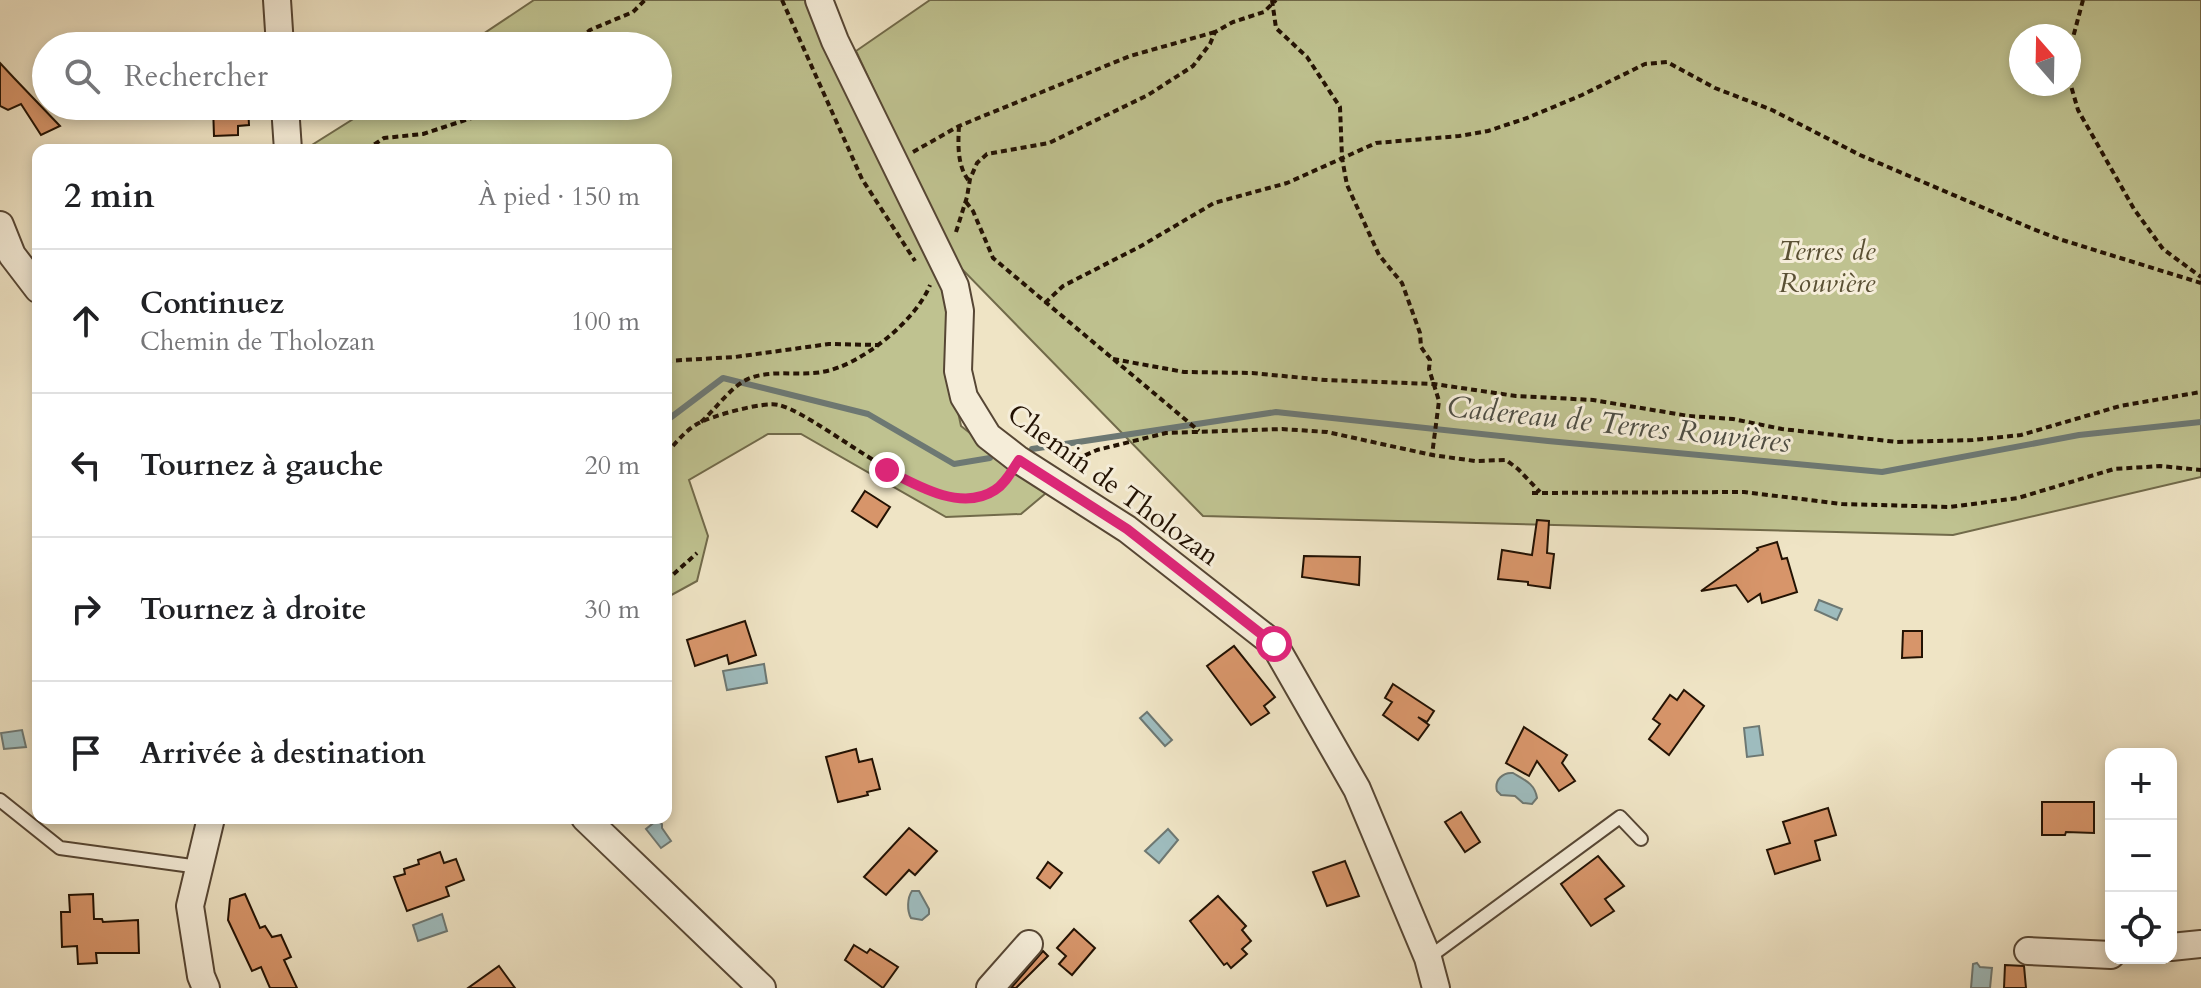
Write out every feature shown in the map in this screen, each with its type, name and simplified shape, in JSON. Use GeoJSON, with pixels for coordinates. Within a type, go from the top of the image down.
{"type":"FeatureCollection","features":[{"type":"Feature","properties":{"kind":"street"},"geometry":{"type":"LineString","coordinates":[[277,0],[279,32]]}},
{"type":"Feature","properties":{"kind":"street","name":"Chemin de Tholozan"},"geometry":{"type":"LineString","coordinates":[[819,0],[835,41],[895,165],[933,267],[955,286],[960,311],[958,371],[964,397],[988,436],[1019,460],[1127,529],[1274,644],[1357,789],[1428,958],[1436,988]]}},
{"type":"Feature","properties":{"kind":"street"},"geometry":{"type":"LineString","coordinates":[[286,120],[288,144]]}},
{"type":"Feature","properties":{"kind":"street"},"geometry":{"type":"LineString","coordinates":[[0,225],[12,255],[32,281]]}},
{"type":"Feature","properties":{"kind":"street"},"geometry":{"type":"LineString","coordinates":[[206,988],[201,976],[190,906],[210,824]]}},
{"type":"Feature","properties":{"kind":"street"},"geometry":{"type":"LineString","coordinates":[[591,824],[762,988]]}},
{"type":"Feature","properties":{"kind":"street"},"geometry":{"type":"LineString","coordinates":[[990,988],[1029,944]]}},
{"type":"Feature","properties":{"kind":"street"},"geometry":{"type":"LineString","coordinates":[[2177,946],[2201,944]]}},
{"type":"Feature","properties":{"kind":"street"},"geometry":{"type":"LineString","coordinates":[[2028,951],[2105,955]]}},
{"type":"Feature","properties":{"kind":"lane"},"geometry":{"type":"LineString","coordinates":[[0,800],[60,848],[199,867]]}},
{"type":"Feature","properties":{"kind":"lane"},"geometry":{"type":"LineString","coordinates":[[1428,958],[1620,817],[1641,839]]}},
{"type":"Feature","properties":{"kind":"path"},"geometry":{"type":"LineString","coordinates":[[588,32],[633,12],[645,0]]}},
{"type":"Feature","properties":{"kind":"path"},"geometry":{"type":"LineString","coordinates":[[672,447],[739,384],[751,378],[773,373],[823,372],[878,345],[896,333],[923,299],[931,281],[938,277],[862,179],[782,0]]}},
{"type":"Feature","properties":{"kind":"path"},"geometry":{"type":"LineString","coordinates":[[2083,0],[2071,45],[2069,79],[2078,110],[2134,209],[2163,249],[2201,280]]}},
{"type":"Feature","properties":{"kind":"path"},"geometry":{"type":"LineString","coordinates":[[895,165],[959,126],[1130,56],[1215,32],[1233,22],[1264,12],[1273,2]]}},
{"type":"Feature","properties":{"kind":"path"},"geometry":{"type":"LineString","coordinates":[[1273,2],[1276,28],[1307,57],[1340,107],[1342,158],[1347,185],[1379,255],[1402,283],[1420,333],[1421,347],[1430,360],[1439,401],[1432,455]]}},
{"type":"Feature","properties":{"kind":"path"},"geometry":{"type":"LineString","coordinates":[[933,267],[966,202],[969,181],[977,163],[987,154],[1049,143],[1148,95],[1193,66],[1215,32]]}},
{"type":"Feature","properties":{"kind":"path"},"geometry":{"type":"LineString","coordinates":[[1045,303],[1063,286],[1141,246],[1214,203],[1287,183],[1303,173],[1319,171],[1376,143],[1488,131],[1582,95],[1622,77],[1635,67],[1667,62],[1715,88],[1772,110],[1860,155],[2033,229],[2201,280]]}},
{"type":"Feature","properties":{"kind":"path"},"geometry":{"type":"LineString","coordinates":[[375,144],[384,138],[423,134],[466,120]]}},
{"type":"Feature","properties":{"kind":"path"},"geometry":{"type":"LineString","coordinates":[[959,126],[958,150],[969,181]]}},
{"type":"Feature","properties":{"kind":"path"},"geometry":{"type":"LineString","coordinates":[[966,202],[993,258],[1201,433]]}},
{"type":"Feature","properties":{"kind":"path"},"geometry":{"type":"LineString","coordinates":[[672,361],[735,357],[829,344],[878,345]]}},
{"type":"Feature","properties":{"kind":"path"},"geometry":{"type":"LineString","coordinates":[[1113,359],[1184,372],[1434,384],[1516,396],[1593,400],[1689,416],[1733,419],[1782,429],[1897,442],[2021,435],[2120,406],[2201,392]]}},
{"type":"Feature","properties":{"kind":"path"},"geometry":{"type":"LineString","coordinates":[[701,422],[776,403],[801,413],[887,470],[942,495],[970,498],[994,491],[1019,460]]}},
{"type":"Feature","properties":{"kind":"path"},"geometry":{"type":"LineString","coordinates":[[1064,488],[1079,458],[1097,450],[1166,433],[1282,429],[1327,432],[1475,461],[1506,460],[1540,492]]}},
{"type":"Feature","properties":{"kind":"path"},"geometry":{"type":"LineString","coordinates":[[1532,493],[1744,492],[1842,504],[1950,507],[2018,498],[2114,469],[2160,466],[2201,470]]}},
{"type":"Feature","properties":{"kind":"path"},"geometry":{"type":"LineString","coordinates":[[672,576],[697,553]]}},
{"type":"Feature","properties":{"kind":"green space"},"geometry":{"type":"Polygon","coordinates":[[[534,0],[813,0],[950,303],[949,370],[961,426],[1046,493],[1021,514],[946,517],[801,434],[768,434],[689,480],[708,536],[697,581],[672,595],[672,144],[314,144],[352,120],[672,120],[672,32],[486,32],[534,0]]]}},
{"type":"Feature","properties":{"kind":"green space","name":"Terres de Rouvière"},"geometry":{"type":"Polygon","coordinates":[[[930,0],[2201,0],[2201,477],[1953,535],[1203,516],[954,261],[856,51],[930,0]]]}},
{"type":"Feature","properties":{"kind":"water"},"geometry":{"type":"Polygon","coordinates":[[[1819,600],[1842,609],[1837,620],[1815,610],[1819,600]]]}},
{"type":"Feature","properties":{"kind":"water"},"geometry":{"type":"Polygon","coordinates":[[[764,664],[767,683],[727,690],[723,671],[764,664]]]}},
{"type":"Feature","properties":{"kind":"water"},"geometry":{"type":"Polygon","coordinates":[[[1147,712],[1172,740],[1165,746],[1140,718],[1147,712]]]}},
{"type":"Feature","properties":{"kind":"water"},"geometry":{"type":"Polygon","coordinates":[[[1759,726],[1763,755],[1747,757],[1744,728],[1759,726]]]}},
{"type":"Feature","properties":{"kind":"water"},"geometry":{"type":"Polygon","coordinates":[[[22,730],[26,747],[4,749],[1,733],[22,730]]]}},
{"type":"Feature","properties":{"kind":"water"},"geometry":{"type":"Polygon","coordinates":[[[1513,773],[1534,789],[1537,798],[1532,804],[1497,791],[1500,778],[1513,773]]]}},
{"type":"Feature","properties":{"kind":"water"},"geometry":{"type":"Polygon","coordinates":[[[652,824],[662,824],[671,841],[661,848],[646,829],[652,824]]]}},
{"type":"Feature","properties":{"kind":"water"},"geometry":{"type":"Polygon","coordinates":[[[1168,829],[1178,840],[1159,863],[1145,851],[1168,829]]]}},
{"type":"Feature","properties":{"kind":"water"},"geometry":{"type":"Polygon","coordinates":[[[912,891],[919,891],[929,909],[929,914],[922,920],[911,918],[908,901],[912,891]]]}},
{"type":"Feature","properties":{"kind":"water"},"geometry":{"type":"Polygon","coordinates":[[[442,914],[447,931],[418,941],[413,925],[442,914]]]}},
{"type":"Feature","properties":{"kind":"water"},"geometry":{"type":"Polygon","coordinates":[[[1977,963],[1980,967],[1992,968],[1990,988],[1971,988],[1973,964],[1977,963]]]}},
{"type":"Feature","properties":{"kind":"building"},"geometry":{"type":"Polygon","coordinates":[[[0,63],[32,97],[32,120],[54,120],[60,126],[41,135],[21,104],[8,110],[0,106],[0,63]]]}},
{"type":"Feature","properties":{"kind":"building"},"geometry":{"type":"Polygon","coordinates":[[[213,120],[249,120],[249,125],[238,126],[238,135],[214,136],[213,120]]]}},
{"type":"Feature","properties":{"kind":"building"},"geometry":{"type":"Polygon","coordinates":[[[865,491],[890,507],[877,527],[852,511],[865,491]]]}},
{"type":"Feature","properties":{"kind":"building"},"geometry":{"type":"Polygon","coordinates":[[[1537,520],[1549,521],[1547,553],[1554,554],[1550,588],[1498,579],[1502,550],[1532,555],[1537,520]]]}},
{"type":"Feature","properties":{"kind":"building"},"geometry":{"type":"Polygon","coordinates":[[[1777,542],[1782,559],[1787,558],[1797,592],[1762,603],[1760,594],[1748,602],[1736,585],[1701,591],[1757,548],[1777,542]]]}},
{"type":"Feature","properties":{"kind":"building"},"geometry":{"type":"Polygon","coordinates":[[[1304,556],[1360,557],[1359,585],[1302,577],[1304,556]]]}},
{"type":"Feature","properties":{"kind":"building"},"geometry":{"type":"Polygon","coordinates":[[[745,621],[756,655],[729,664],[727,655],[695,666],[687,640],[745,621]]]}},
{"type":"Feature","properties":{"kind":"building"},"geometry":{"type":"Polygon","coordinates":[[[1903,631],[1922,631],[1922,657],[1902,658],[1903,631]]]}},
{"type":"Feature","properties":{"kind":"building"},"geometry":{"type":"Polygon","coordinates":[[[1234,646],[1275,697],[1264,706],[1269,713],[1251,725],[1207,666],[1234,646]]]}},
{"type":"Feature","properties":{"kind":"building"},"geometry":{"type":"Polygon","coordinates":[[[1393,684],[1434,711],[1427,722],[1418,717],[1429,725],[1418,740],[1383,715],[1392,702],[1385,698],[1393,684]]]}},
{"type":"Feature","properties":{"kind":"building"},"geometry":{"type":"Polygon","coordinates":[[[1684,690],[1704,706],[1669,755],[1649,739],[1660,724],[1653,719],[1670,695],[1677,700],[1684,690]]]}},
{"type":"Feature","properties":{"kind":"building"},"geometry":{"type":"Polygon","coordinates":[[[1524,727],[1567,755],[1562,763],[1575,781],[1559,791],[1537,761],[1529,776],[1506,763],[1524,727]]]}},
{"type":"Feature","properties":{"kind":"building"},"geometry":{"type":"Polygon","coordinates":[[[856,749],[859,762],[872,759],[880,789],[838,802],[826,757],[856,749]]]}},
{"type":"Feature","properties":{"kind":"building"},"geometry":{"type":"Polygon","coordinates":[[[2042,802],[2094,802],[2094,833],[2042,835],[2042,802]]]}},
{"type":"Feature","properties":{"kind":"building"},"geometry":{"type":"Polygon","coordinates":[[[1828,808],[1836,835],[1815,841],[1820,860],[1775,874],[1767,850],[1790,843],[1783,822],[1828,808]]]}},
{"type":"Feature","properties":{"kind":"building"},"geometry":{"type":"Polygon","coordinates":[[[1461,812],[1480,842],[1465,852],[1445,822],[1461,812]]]}},
{"type":"Feature","properties":{"kind":"building"},"geometry":{"type":"Polygon","coordinates":[[[909,828],[937,851],[915,875],[909,870],[886,895],[864,877],[909,828]]]}},
{"type":"Feature","properties":{"kind":"building"},"geometry":{"type":"Polygon","coordinates":[[[440,852],[444,863],[456,859],[464,880],[446,887],[449,896],[407,911],[394,877],[405,874],[404,869],[419,864],[418,860],[440,852]]]}},
{"type":"Feature","properties":{"kind":"building"},"geometry":{"type":"Polygon","coordinates":[[[1598,856],[1624,886],[1605,899],[1614,911],[1591,926],[1561,884],[1598,856]]]}},
{"type":"Feature","properties":{"kind":"building"},"geometry":{"type":"Polygon","coordinates":[[[1345,861],[1359,896],[1327,906],[1313,872],[1345,861]]]}},
{"type":"Feature","properties":{"kind":"building"},"geometry":{"type":"Polygon","coordinates":[[[1048,862],[1062,873],[1050,888],[1037,878],[1048,862]]]}},
{"type":"Feature","properties":{"kind":"building"},"geometry":{"type":"Polygon","coordinates":[[[93,894],[94,919],[102,919],[103,922],[138,920],[139,953],[96,953],[97,963],[78,964],[77,946],[62,947],[61,912],[70,912],[69,895],[93,894]]]}},
{"type":"Feature","properties":{"kind":"building"},"geometry":{"type":"Polygon","coordinates":[[[245,894],[260,928],[265,926],[272,937],[281,935],[291,957],[284,960],[297,988],[270,988],[261,967],[252,971],[228,920],[230,899],[245,894]]]}},
{"type":"Feature","properties":{"kind":"building"},"geometry":{"type":"Polygon","coordinates":[[[1218,896],[1246,926],[1242,930],[1251,941],[1242,949],[1247,954],[1231,968],[1227,963],[1224,965],[1190,921],[1218,896]]]}},
{"type":"Feature","properties":{"kind":"building"},"geometry":{"type":"Polygon","coordinates":[[[1074,929],[1095,948],[1072,975],[1059,964],[1066,956],[1057,948],[1074,929]]]}},
{"type":"Feature","properties":{"kind":"building"},"geometry":{"type":"Polygon","coordinates":[[[854,945],[867,953],[870,949],[898,967],[883,988],[845,960],[854,945]]]}},
{"type":"Feature","properties":{"kind":"building"},"geometry":{"type":"Polygon","coordinates":[[[1043,951],[1048,956],[1016,988],[1011,988],[1043,951]]]}},
{"type":"Feature","properties":{"kind":"building"},"geometry":{"type":"Polygon","coordinates":[[[2005,965],[2024,966],[2026,988],[2004,988],[2005,965]]]}},
{"type":"Feature","properties":{"kind":"building"},"geometry":{"type":"Polygon","coordinates":[[[499,966],[515,988],[468,988],[499,966]]]}},
{"type":"Feature","properties":{"kind":"waterway","name":"Cadereau de Terres Rouvières"},"geometry":{"type":"LineString","coordinates":[[672,416],[723,378],[868,414],[954,464],[990,458]]}},
{"type":"Feature","properties":{"kind":"waterway","name":"Cadereau de Terres Rouvières"},"geometry":{"type":"LineString","coordinates":[[1032,449],[1276,412],[1882,472],[2079,435],[2201,422]]}},
{"type":"Feature","properties":{"kind":"route"},"geometry":{"type":"LineString","coordinates":[[887,470],[942,495],[970,498],[994,491],[1019,460],[1127,529],[1274,644]]}}]}
